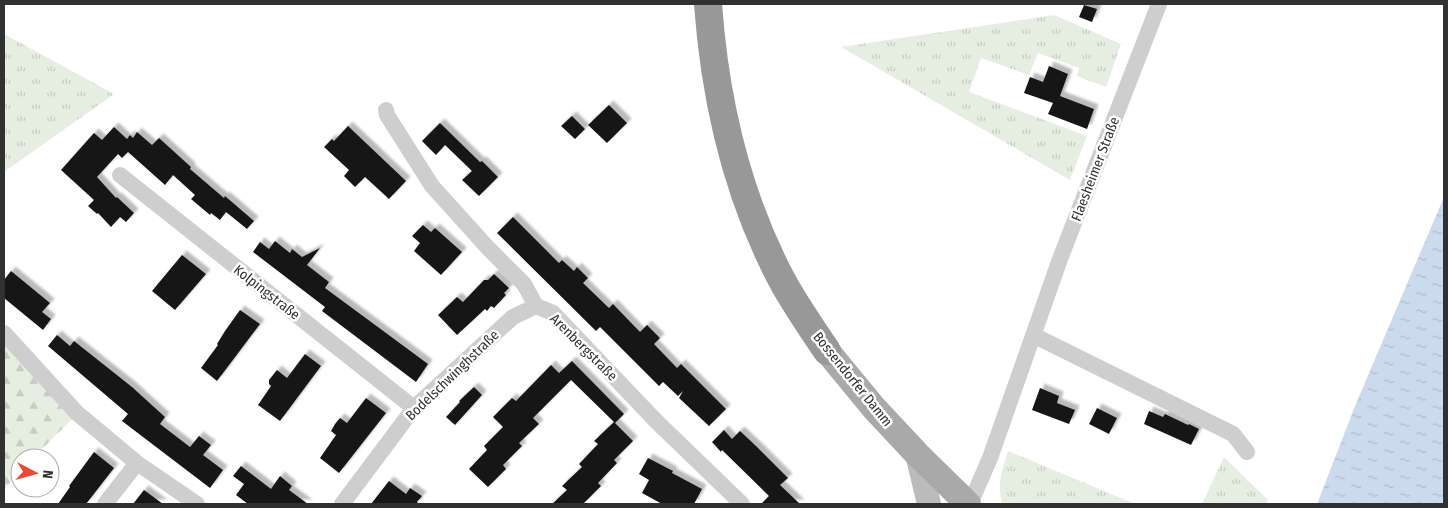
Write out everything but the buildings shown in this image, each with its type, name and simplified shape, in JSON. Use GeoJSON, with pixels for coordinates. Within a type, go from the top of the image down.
{"type":"FeatureCollection","features":[{"type":"Feature","properties":{"kind":"highway","name":"Bossendorfer Damm"},"geometry":{"type":"LineString","coordinates":[[708,4],[712,50],[720,104],[744,192],[760,233],[783,282],[827,351]]}},
{"type":"Feature","properties":{"kind":"main road","name":"Bossendorfer Damm"},"geometry":{"type":"LineString","coordinates":[[827,351],[874,408],[917,454],[969,504]]}},
{"type":"Feature","properties":{"kind":"main road"},"geometry":{"type":"LineString","coordinates":[[917,454],[929,504]]}},
{"type":"Feature","properties":{"kind":"street","name":"Flaesheimer Straße"},"geometry":{"type":"LineString","coordinates":[[969,504],[990,458],[1060,259],[1159,4]]}},
{"type":"Feature","properties":{"kind":"street","name":"Arenbergstraße"},"geometry":{"type":"LineString","coordinates":[[386,110],[432,186],[524,284],[536,306],[553,313],[656,421],[742,504]]}},
{"type":"Feature","properties":{"kind":"street","name":"Kolpingstraße"},"geometry":{"type":"LineString","coordinates":[[120,175],[414,408]]}},
{"type":"Feature","properties":{"kind":"street","name":"Bodelschwinghstraße"},"geometry":{"type":"LineString","coordinates":[[342,504],[414,408],[513,317],[536,306]]}},
{"type":"Feature","properties":{"kind":"street"},"geometry":{"type":"LineString","coordinates":[[4,333],[76,413],[137,463],[197,504]]}},
{"type":"Feature","properties":{"kind":"street"},"geometry":{"type":"LineString","coordinates":[[1033,336],[1233,434],[1247,452]]}},
{"type":"Feature","properties":{"kind":"street"},"geometry":{"type":"LineString","coordinates":[[104,504],[137,463]]}},
{"type":"Feature","properties":{"kind":"green space"},"geometry":{"type":"Polygon","coordinates":[[[1054,15],[1121,44],[1106,87],[1077,76],[1079,68],[1038,53],[1029,75],[981,58],[969,92],[1087,136],[1070,180],[841,47],[1054,15]]]}},
{"type":"Feature","properties":{"kind":"green space"},"geometry":{"type":"Polygon","coordinates":[[[4,34],[114,94],[4,172],[4,34]]]}},
{"type":"Feature","properties":{"kind":"green space"},"geometry":{"type":"Polygon","coordinates":[[[4,340],[77,414],[43,448],[10,448],[10,483],[4,490],[4,340]]]}},
{"type":"Feature","properties":{"kind":"green space"},"geometry":{"type":"Polygon","coordinates":[[[1008,451],[1135,504],[1002,504],[1000,483],[1008,451]]]}},
{"type":"Feature","properties":{"kind":"green space"},"geometry":{"type":"Polygon","coordinates":[[[1224,457],[1268,500],[1266,504],[1202,504],[1224,457]]]}},
{"type":"Feature","properties":{"kind":"water"},"geometry":{"type":"Polygon","coordinates":[[[1444,197],[1444,503],[1317,504],[1355,406],[1444,197]]]}}]}
